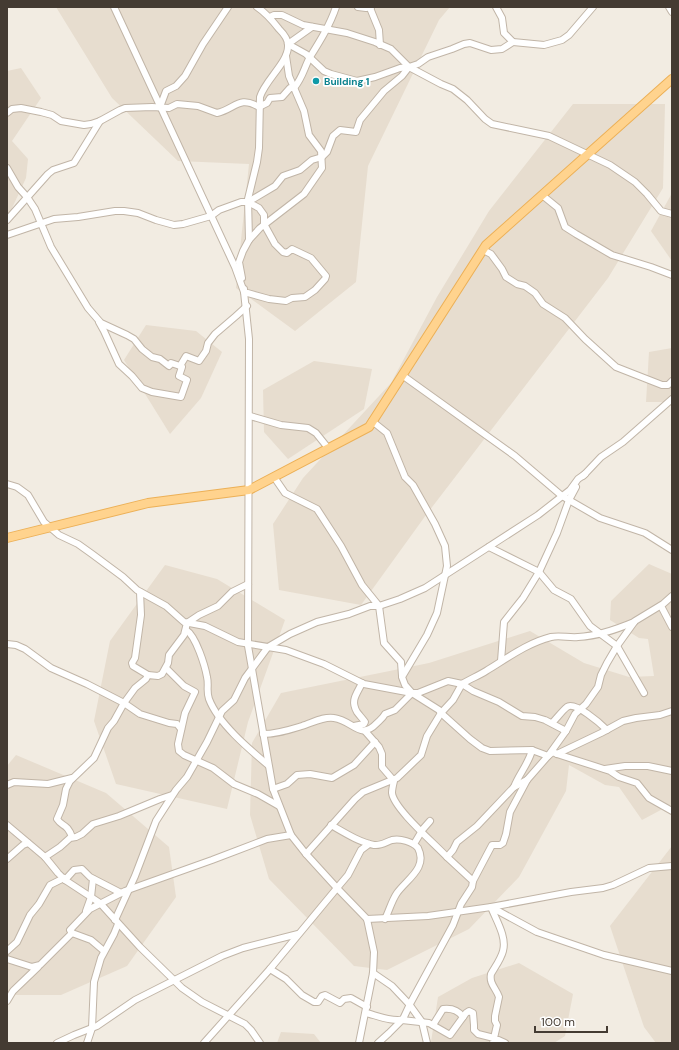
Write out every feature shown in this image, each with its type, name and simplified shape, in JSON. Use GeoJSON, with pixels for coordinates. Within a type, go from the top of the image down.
{"type":"FeatureCollection","features":[{"type":"Feature","properties":{"kind":"main road"},"geometry":{"type":"LineString","coordinates":[[7,538],[148,503],[249,490],[369,426],[486,245],[672,79]]}},
{"type":"Feature","properties":{"kind":"street"},"geometry":{"type":"LineString","coordinates":[[160,107],[166,92],[176,86],[185,76],[203,44],[228,7]]}},
{"type":"Feature","properties":{"kind":"street"},"geometry":{"type":"LineString","coordinates":[[257,7],[267,15],[283,34],[288,44],[310,58],[324,71],[357,81],[418,64],[428,57],[452,50],[464,44],[470,44],[491,50],[502,49],[513,42],[544,45],[562,40],[569,35],[593,7]]}},
{"type":"Feature","properties":{"kind":"street"},"geometry":{"type":"LineString","coordinates":[[267,15],[268,7]]}},
{"type":"Feature","properties":{"kind":"street"},"geometry":{"type":"LineString","coordinates":[[259,107],[267,103],[270,98],[282,97],[290,88],[294,88],[302,78],[310,58],[326,30],[336,7]]}},
{"type":"Feature","properties":{"kind":"street"},"geometry":{"type":"LineString","coordinates":[[358,7],[370,7],[379,30],[380,45]]}},
{"type":"Feature","properties":{"kind":"street"},"geometry":{"type":"LineString","coordinates":[[496,7],[502,18],[504,33],[513,42]]}},
{"type":"Feature","properties":{"kind":"street"},"geometry":{"type":"LineString","coordinates":[[669,7],[672,12]]}},
{"type":"Feature","properties":{"kind":"street"},"geometry":{"type":"LineString","coordinates":[[116,8],[160,107],[235,267],[244,292]]}},
{"type":"Feature","properties":{"kind":"street"},"geometry":{"type":"LineString","coordinates":[[267,15],[282,15],[297,23],[326,30],[348,33],[391,49],[409,67],[453,89],[492,124],[545,134],[610,165],[626,175],[647,194],[661,211],[672,214]]}},
{"type":"Feature","properties":{"kind":"street"},"geometry":{"type":"LineString","coordinates":[[312,27],[288,44],[286,56],[289,76],[304,111],[309,135],[321,151],[322,168],[304,194],[264,224],[249,240],[239,262],[247,306],[249,339],[250,416],[248,644],[273,789],[291,835],[306,854],[367,919],[374,952],[373,973],[359,1043]]}},
{"type":"Feature","properties":{"kind":"street"},"geometry":{"type":"LineString","coordinates":[[249,240],[248,202],[258,155],[260,97],[262,90],[286,56]]}},
{"type":"Feature","properties":{"kind":"street"},"geometry":{"type":"LineString","coordinates":[[7,235],[60,218],[120,211],[138,213],[174,225],[183,224],[211,216],[226,207],[241,202],[248,202],[275,186],[283,176],[300,170],[312,160],[322,157],[327,152],[333,136],[340,130],[356,132],[360,120],[384,91],[402,76],[409,67]]}},
{"type":"Feature","properties":{"kind":"street"},"geometry":{"type":"LineString","coordinates":[[7,113],[12,109],[20,108],[52,115],[61,121],[76,124],[91,124],[125,108],[170,108],[177,104],[198,106],[217,113],[232,106],[247,102],[251,102],[259,107]]}},
{"type":"Feature","properties":{"kind":"street"},"geometry":{"type":"LineString","coordinates":[[7,220],[48,174],[53,170],[74,163],[100,121]]}},
{"type":"Feature","properties":{"kind":"street"},"geometry":{"type":"LineString","coordinates":[[7,168],[18,187],[28,197],[42,224],[50,247],[79,295],[98,320],[119,364],[142,388],[152,392],[181,397],[188,380],[178,376],[182,367],[180,366],[186,356],[199,361],[206,351],[208,343],[214,334],[247,306]]}},
{"type":"Feature","properties":{"kind":"street"},"geometry":{"type":"LineString","coordinates":[[542,195],[558,208],[565,227],[576,234],[612,255],[672,275]]}},
{"type":"Feature","properties":{"kind":"street"},"geometry":{"type":"LineString","coordinates":[[244,292],[286,302],[292,298],[305,298],[315,290],[326,276],[315,261],[306,255],[292,249],[287,253],[283,252],[275,244],[264,224],[264,215],[258,208],[248,202]]}},
{"type":"Feature","properties":{"kind":"street"},"geometry":{"type":"LineString","coordinates":[[483,250],[491,254],[506,277],[517,284],[530,289],[543,304],[565,318],[585,339],[616,367],[662,385],[668,384],[672,381]]}},
{"type":"Feature","properties":{"kind":"street"},"geometry":{"type":"LineString","coordinates":[[98,320],[101,323],[131,337],[145,352],[155,359],[160,359],[169,366],[171,363],[180,366]]}},
{"type":"Feature","properties":{"kind":"street"},"geometry":{"type":"LineString","coordinates":[[402,375],[515,456],[562,496],[600,518],[645,533],[672,550]]}},
{"type":"Feature","properties":{"kind":"street"},"geometry":{"type":"LineString","coordinates":[[501,661],[504,622],[523,598],[539,572],[579,480],[602,457],[619,446],[672,399]]}},
{"type":"Feature","properties":{"kind":"street"},"geometry":{"type":"LineString","coordinates":[[250,416],[281,425],[308,428],[316,433],[328,448]]}},
{"type":"Feature","properties":{"kind":"street"},"geometry":{"type":"LineString","coordinates":[[372,421],[387,433],[406,477],[413,485],[435,524],[445,546],[446,566],[437,612],[427,635],[402,677]]}},
{"type":"Feature","properties":{"kind":"street"},"geometry":{"type":"LineString","coordinates":[[87,1043],[92,1028],[94,982],[104,951],[114,934],[128,890],[135,876],[156,821],[172,795],[186,777],[222,711],[237,695],[245,678],[268,647],[290,634],[317,622],[349,614],[370,606],[379,606],[425,588],[489,547],[562,496],[570,490],[578,478],[585,474]]}},
{"type":"Feature","properties":{"kind":"street"},"geometry":{"type":"LineString","coordinates":[[274,477],[285,493],[317,509],[341,546],[362,585],[379,606],[384,643],[401,662],[402,677],[405,685],[412,693],[439,710],[440,713],[482,748],[490,750],[532,750],[548,756]]}},
{"type":"Feature","properties":{"kind":"street"},"geometry":{"type":"LineString","coordinates":[[7,484],[17,487],[28,495],[39,515],[59,534],[78,544],[140,592],[166,606],[179,619],[187,623],[205,626],[238,642],[286,650],[324,664],[362,683],[375,687],[418,693],[448,681],[462,684],[473,691],[499,702],[522,716],[535,717],[566,731]]}},
{"type":"Feature","properties":{"kind":"street"},"geometry":{"type":"LineString","coordinates":[[489,547],[539,572],[554,590],[571,599],[590,626],[617,646],[644,693]]}},
{"type":"Feature","properties":{"kind":"street"},"geometry":{"type":"LineString","coordinates":[[140,592],[141,616],[135,658],[132,663],[137,669],[148,675],[160,676],[166,668],[169,655],[180,642],[186,630],[187,623],[199,615],[218,606],[236,590],[248,584]]}},
{"type":"Feature","properties":{"kind":"street"},"geometry":{"type":"LineString","coordinates":[[306,854],[331,825],[363,792],[394,781],[421,755],[426,736],[440,713],[453,700],[462,684],[536,642],[550,637],[576,637],[607,633],[635,622],[661,606],[672,596]]}},
{"type":"Feature","properties":{"kind":"street"},"geometry":{"type":"LineString","coordinates":[[661,606],[672,628]]}},
{"type":"Feature","properties":{"kind":"street"},"geometry":{"type":"LineString","coordinates":[[378,1043],[402,1020],[409,1004],[453,925],[457,913],[472,887],[473,881],[492,845],[500,845],[505,838],[510,812],[527,780],[548,756],[566,731],[575,714],[581,709],[598,687],[601,675],[617,646],[635,622]]}},
{"type":"Feature","properties":{"kind":"street"},"geometry":{"type":"LineString","coordinates":[[186,630],[190,632],[194,640],[207,675],[207,692],[209,699],[219,717],[268,765]]}},
{"type":"Feature","properties":{"kind":"street"},"geometry":{"type":"LineString","coordinates":[[7,644],[16,645],[26,649],[36,658],[55,670],[124,703],[140,714],[163,722],[177,724],[181,729]]}},
{"type":"Feature","properties":{"kind":"street"},"geometry":{"type":"LineString","coordinates":[[166,668],[184,686],[195,692],[187,707],[181,729],[178,749],[184,755],[213,768],[234,784],[258,794],[279,806]]}},
{"type":"Feature","properties":{"kind":"street"},"geometry":{"type":"LineString","coordinates":[[72,837],[68,828],[58,822],[57,819],[63,805],[68,785],[72,778],[94,758],[108,728],[114,721],[124,703],[135,688],[146,679],[148,675]]}},
{"type":"Feature","properties":{"kind":"street"},"geometry":{"type":"LineString","coordinates":[[354,726],[364,724],[365,722],[357,711],[353,702],[362,683]]}},
{"type":"Feature","properties":{"kind":"street"},"geometry":{"type":"LineString","coordinates":[[365,731],[371,729],[384,717],[385,714],[395,710],[412,693]]}},
{"type":"Feature","properties":{"kind":"street"},"geometry":{"type":"LineString","coordinates":[[552,724],[569,706],[574,706],[581,709],[607,730]]}},
{"type":"Feature","properties":{"kind":"street"},"geometry":{"type":"LineString","coordinates":[[557,754],[623,721],[660,715],[672,711]]}},
{"type":"Feature","properties":{"kind":"street"},"geometry":{"type":"LineString","coordinates":[[263,734],[281,733],[329,718],[341,720],[365,731],[375,742],[382,754],[382,767],[394,781],[392,794],[398,807],[421,832],[473,881]]}},
{"type":"Feature","properties":{"kind":"street"},"geometry":{"type":"LineString","coordinates":[[273,789],[286,784],[297,775],[310,774],[332,778],[354,765],[375,742]]}},
{"type":"Feature","properties":{"kind":"street"},"geometry":{"type":"LineString","coordinates":[[514,787],[517,778],[530,758],[532,750]]}},
{"type":"Feature","properties":{"kind":"street"},"geometry":{"type":"LineString","coordinates":[[548,756],[553,752],[610,771],[619,777],[637,783],[649,798],[672,811]]}},
{"type":"Feature","properties":{"kind":"street"},"geometry":{"type":"LineString","coordinates":[[604,769],[625,766],[648,766],[672,770]]}},
{"type":"Feature","properties":{"kind":"street"},"geometry":{"type":"LineString","coordinates":[[7,785],[14,782],[48,784],[72,778]]}},
{"type":"Feature","properties":{"kind":"street"},"geometry":{"type":"LineString","coordinates":[[447,856],[453,850],[457,842],[477,826],[514,787],[527,780]]}},
{"type":"Feature","properties":{"kind":"street"},"geometry":{"type":"LineString","coordinates":[[45,857],[72,837],[82,834],[93,824],[119,816],[172,795]]}},
{"type":"Feature","properties":{"kind":"street"},"geometry":{"type":"LineString","coordinates":[[414,844],[430,821]]}},
{"type":"Feature","properties":{"kind":"street"},"geometry":{"type":"LineString","coordinates":[[7,825],[45,857],[65,879],[100,903],[182,988],[202,1002],[245,1024],[260,1043]]}},
{"type":"Feature","properties":{"kind":"street"},"geometry":{"type":"LineString","coordinates":[[331,825],[369,844],[379,845],[396,840],[414,844],[420,850],[420,863],[418,870],[396,894],[385,919]]}},
{"type":"Feature","properties":{"kind":"street"},"geometry":{"type":"LineString","coordinates":[[72,933],[70,930],[85,914],[100,903],[121,893],[267,839],[291,835]]}},
{"type":"Feature","properties":{"kind":"street"},"geometry":{"type":"LineString","coordinates":[[7,859],[22,845],[28,843]]}},
{"type":"Feature","properties":{"kind":"street"},"geometry":{"type":"LineString","coordinates":[[204,1043],[270,970],[298,934],[348,875],[361,850],[369,844]]}},
{"type":"Feature","properties":{"kind":"street"},"geometry":{"type":"LineString","coordinates":[[367,919],[457,913],[491,908],[571,892],[603,888],[613,885],[649,868],[672,866]]}},
{"type":"Feature","properties":{"kind":"street"},"geometry":{"type":"LineString","coordinates":[[7,951],[17,942],[30,915],[52,884],[65,879],[74,870],[82,869],[93,879],[121,893]]}},
{"type":"Feature","properties":{"kind":"street"},"geometry":{"type":"LineString","coordinates":[[85,914],[91,897],[93,879]]}},
{"type":"Feature","properties":{"kind":"street"},"geometry":{"type":"LineString","coordinates":[[491,908],[544,934],[604,955],[672,971]]}},
{"type":"Feature","properties":{"kind":"street"},"geometry":{"type":"LineString","coordinates":[[491,908],[502,934],[504,945],[490,978],[492,987],[499,998],[495,1016],[497,1025],[493,1041]]}},
{"type":"Feature","properties":{"kind":"street"},"geometry":{"type":"LineString","coordinates":[[72,933],[91,940],[104,951]]}},
{"type":"Feature","properties":{"kind":"street"},"geometry":{"type":"LineString","coordinates":[[7,1001],[13,991],[72,933]]}},
{"type":"Feature","properties":{"kind":"street"},"geometry":{"type":"LineString","coordinates":[[57,1043],[74,1034],[102,1023],[130,1003],[222,956],[243,948],[298,934]]}},
{"type":"Feature","properties":{"kind":"street"},"geometry":{"type":"LineString","coordinates":[[7,960],[32,967],[40,964]]}},
{"type":"Feature","properties":{"kind":"street"},"geometry":{"type":"LineString","coordinates":[[270,970],[286,980],[302,995],[314,1002],[318,1002],[322,996],[325,995],[340,1003],[344,999],[351,998],[366,1010],[386,1018],[422,1022],[433,1025],[450,1035],[463,1016],[471,1011],[474,1017],[475,1032],[493,1041],[505,1043]]}},
{"type":"Feature","properties":{"kind":"street"},"geometry":{"type":"LineString","coordinates":[[373,973],[392,986],[409,1004],[422,1022],[427,1043]]}},
{"type":"Feature","properties":{"kind":"street"},"geometry":{"type":"LineString","coordinates":[[433,1025],[443,1009],[450,1009],[460,1012],[463,1016]]}},
{"type":"Feature","properties":{"kind":"shaded area"},"geometry":{"type":"Polygon","coordinates":[[[56,7],[450,7],[439,20],[368,166],[356,282],[295,331],[236,288],[249,164],[178,161],[112,98],[56,7]]]}},
{"type":"Feature","properties":{"kind":"shaded area"},"geometry":{"type":"Polygon","coordinates":[[[21,68],[41,98],[12,141],[28,159],[26,178],[7,219],[7,71],[21,68]]]}},
{"type":"Feature","properties":{"kind":"shaded area"},"geometry":{"type":"Polygon","coordinates":[[[573,104],[665,104],[663,188],[608,278],[426,515],[361,605],[279,590],[273,524],[303,478],[391,383],[437,297],[489,211],[573,104]]]}},
{"type":"Feature","properties":{"kind":"shaded area"},"geometry":{"type":"Polygon","coordinates":[[[672,193],[672,261],[651,231],[672,193]]]}},
{"type":"Feature","properties":{"kind":"shaded area"},"geometry":{"type":"Polygon","coordinates":[[[146,325],[196,331],[222,352],[201,398],[170,434],[124,360],[146,325]]]}},
{"type":"Feature","properties":{"kind":"shaded area"},"geometry":{"type":"Polygon","coordinates":[[[672,348],[672,402],[646,402],[649,352],[672,348]]]}},
{"type":"Feature","properties":{"kind":"shaded area"},"geometry":{"type":"Polygon","coordinates":[[[314,361],[372,369],[364,409],[288,459],[264,432],[263,390],[314,361]]]}},
{"type":"Feature","properties":{"kind":"shaded area"},"geometry":{"type":"Polygon","coordinates":[[[649,564],[672,574],[672,804],[642,820],[619,787],[605,785],[569,765],[566,791],[519,877],[469,929],[387,970],[354,966],[269,879],[250,815],[252,743],[281,693],[429,663],[530,631],[584,663],[629,677],[654,676],[648,639],[639,638],[610,620],[611,601],[649,564]]]}},
{"type":"Feature","properties":{"kind":"shaded area"},"geometry":{"type":"Polygon","coordinates":[[[165,565],[217,579],[285,620],[248,722],[227,809],[116,784],[94,721],[110,641],[165,565]]]}},
{"type":"Feature","properties":{"kind":"shaded area"},"geometry":{"type":"Polygon","coordinates":[[[16,755],[106,793],[169,847],[176,897],[127,966],[61,995],[7,995],[7,766],[16,755]]]}},
{"type":"Feature","properties":{"kind":"shaded area"},"geometry":{"type":"Polygon","coordinates":[[[672,846],[672,1043],[656,1043],[644,1027],[610,926],[672,846]]]}},
{"type":"Feature","properties":{"kind":"shaded area"},"geometry":{"type":"Polygon","coordinates":[[[519,963],[573,994],[565,1036],[554,1043],[431,1042],[438,997],[472,978],[519,963]]]}},
{"type":"Feature","properties":{"kind":"shaded area"},"geometry":{"type":"Polygon","coordinates":[[[281,1032],[314,1034],[321,1043],[277,1043],[281,1032]]]}},
{"type":"Feature","properties":{"kind":"place","name":"Building 1"},"geometry":{"type":"Point","coordinates":[316,81]}}]}
